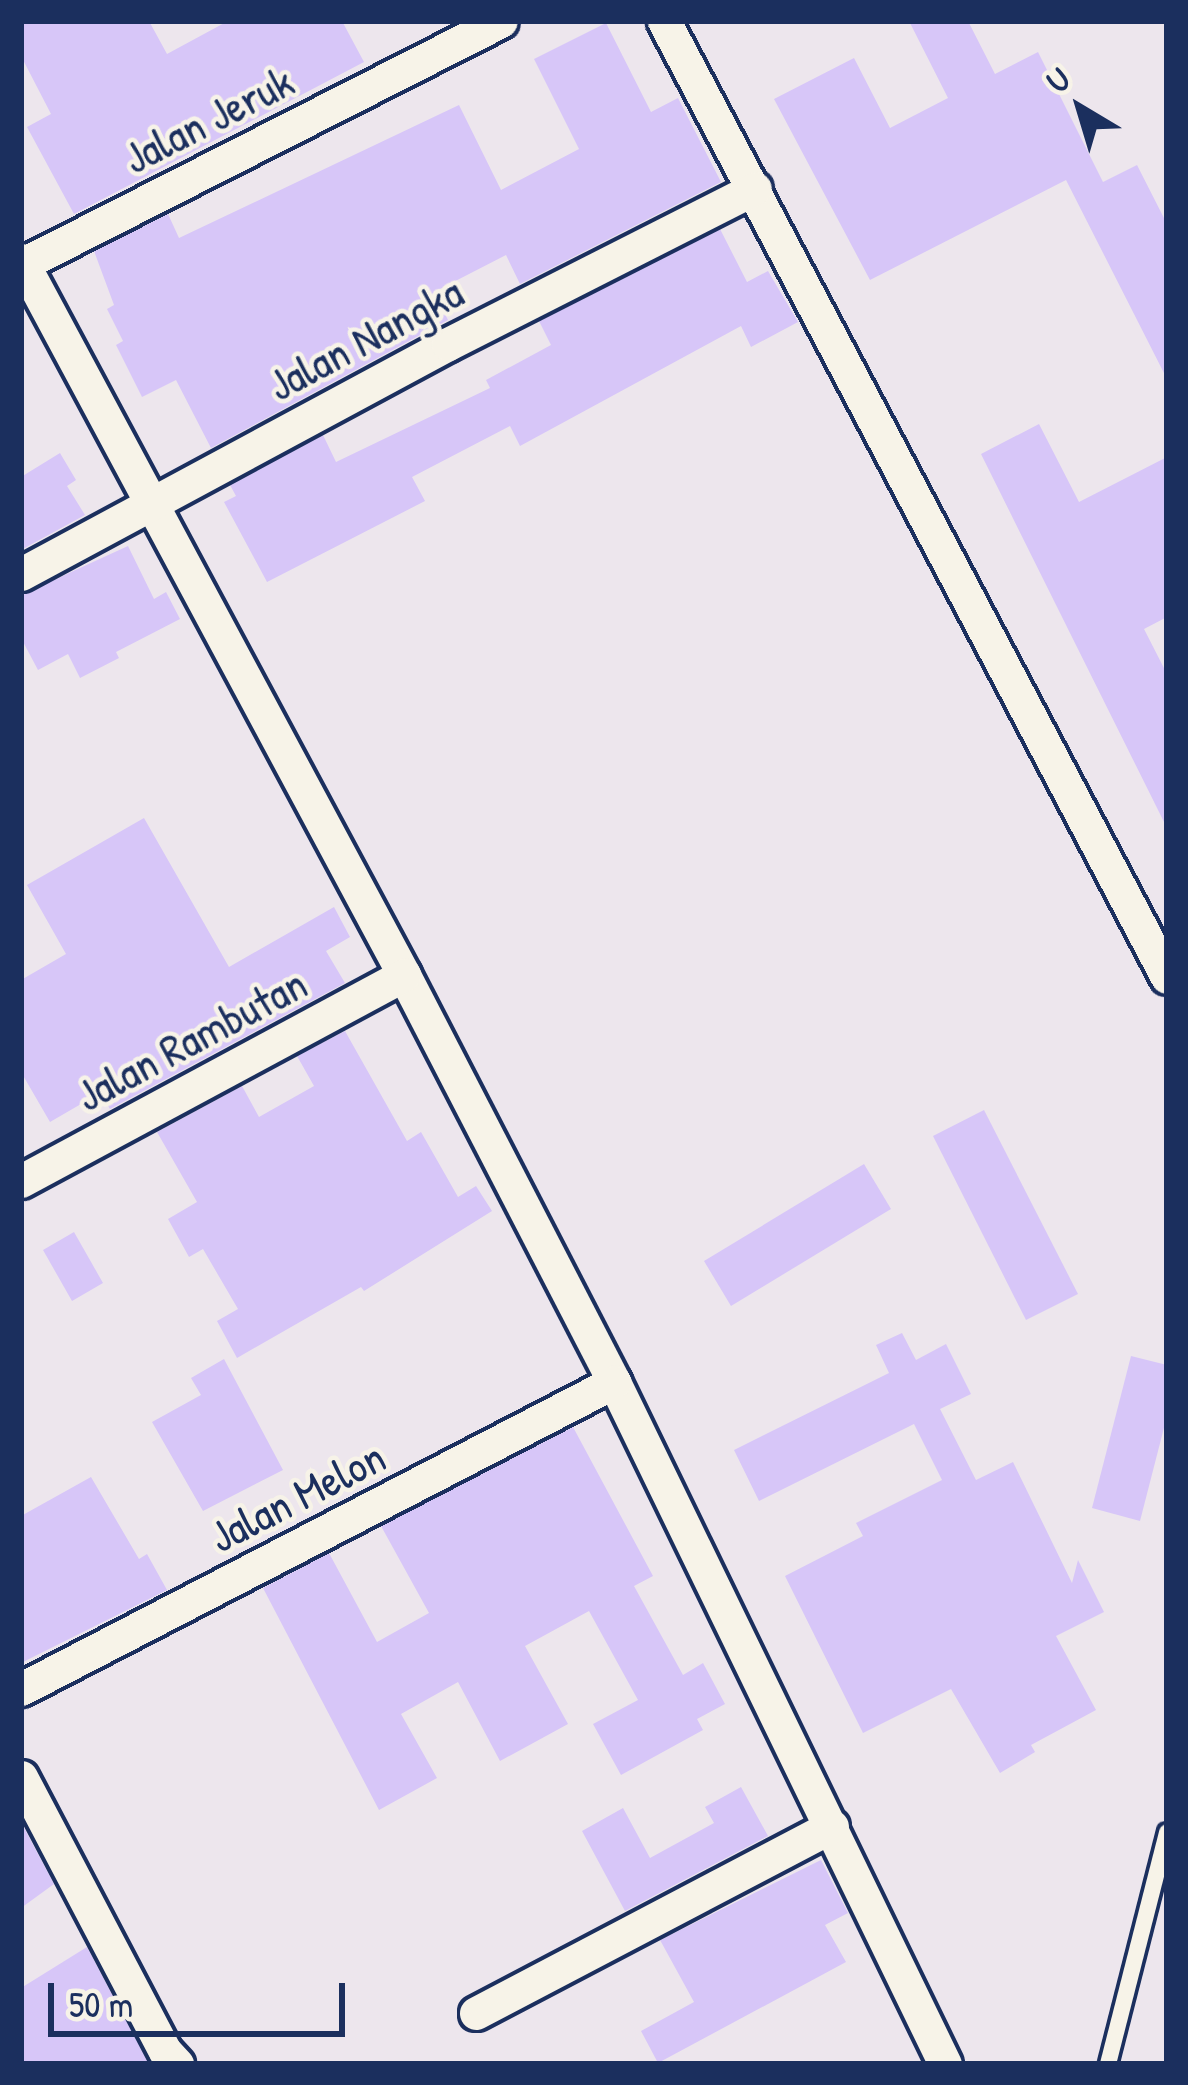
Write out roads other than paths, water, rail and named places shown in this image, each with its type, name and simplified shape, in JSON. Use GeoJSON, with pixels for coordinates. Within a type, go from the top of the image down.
{"type":"FeatureCollection","features":[{"type":"Feature","properties":{"kind":"street","name":"Jalan Jeruk"},"geometry":{"type":"LineString","coordinates":[[22,263],[501,21]]}},
{"type":"Feature","properties":{"kind":"street"},"geometry":{"type":"LineString","coordinates":[[664,21],[1167,977]]}},
{"type":"Feature","properties":{"kind":"street","name":"Jalan Nangka"},"geometry":{"type":"LineString","coordinates":[[21,574],[755,188]]}},
{"type":"Feature","properties":{"kind":"street"},"geometry":{"type":"LineString","coordinates":[[22,263],[404,975],[614,1382],[946,2064]]}},
{"type":"Feature","properties":{"kind":"street","name":"Jalan Rambutan"},"geometry":{"type":"LineString","coordinates":[[21,1181],[404,975]]}},
{"type":"Feature","properties":{"kind":"street","name":"Jalan Melon"},"geometry":{"type":"LineString","coordinates":[[21,1689],[614,1382]]}},
{"type":"Feature","properties":{"kind":"street"},"geometry":{"type":"LineString","coordinates":[[21,1777],[165,2051],[177,2064]]}},
{"type":"Feature","properties":{"kind":"street"},"geometry":{"type":"LineString","coordinates":[[476,2013],[832,1826]]}},
{"type":"Feature","properties":{"kind":"lane"},"geometry":{"type":"LineString","coordinates":[[1108,2064],[1167,1832]]}}]}
